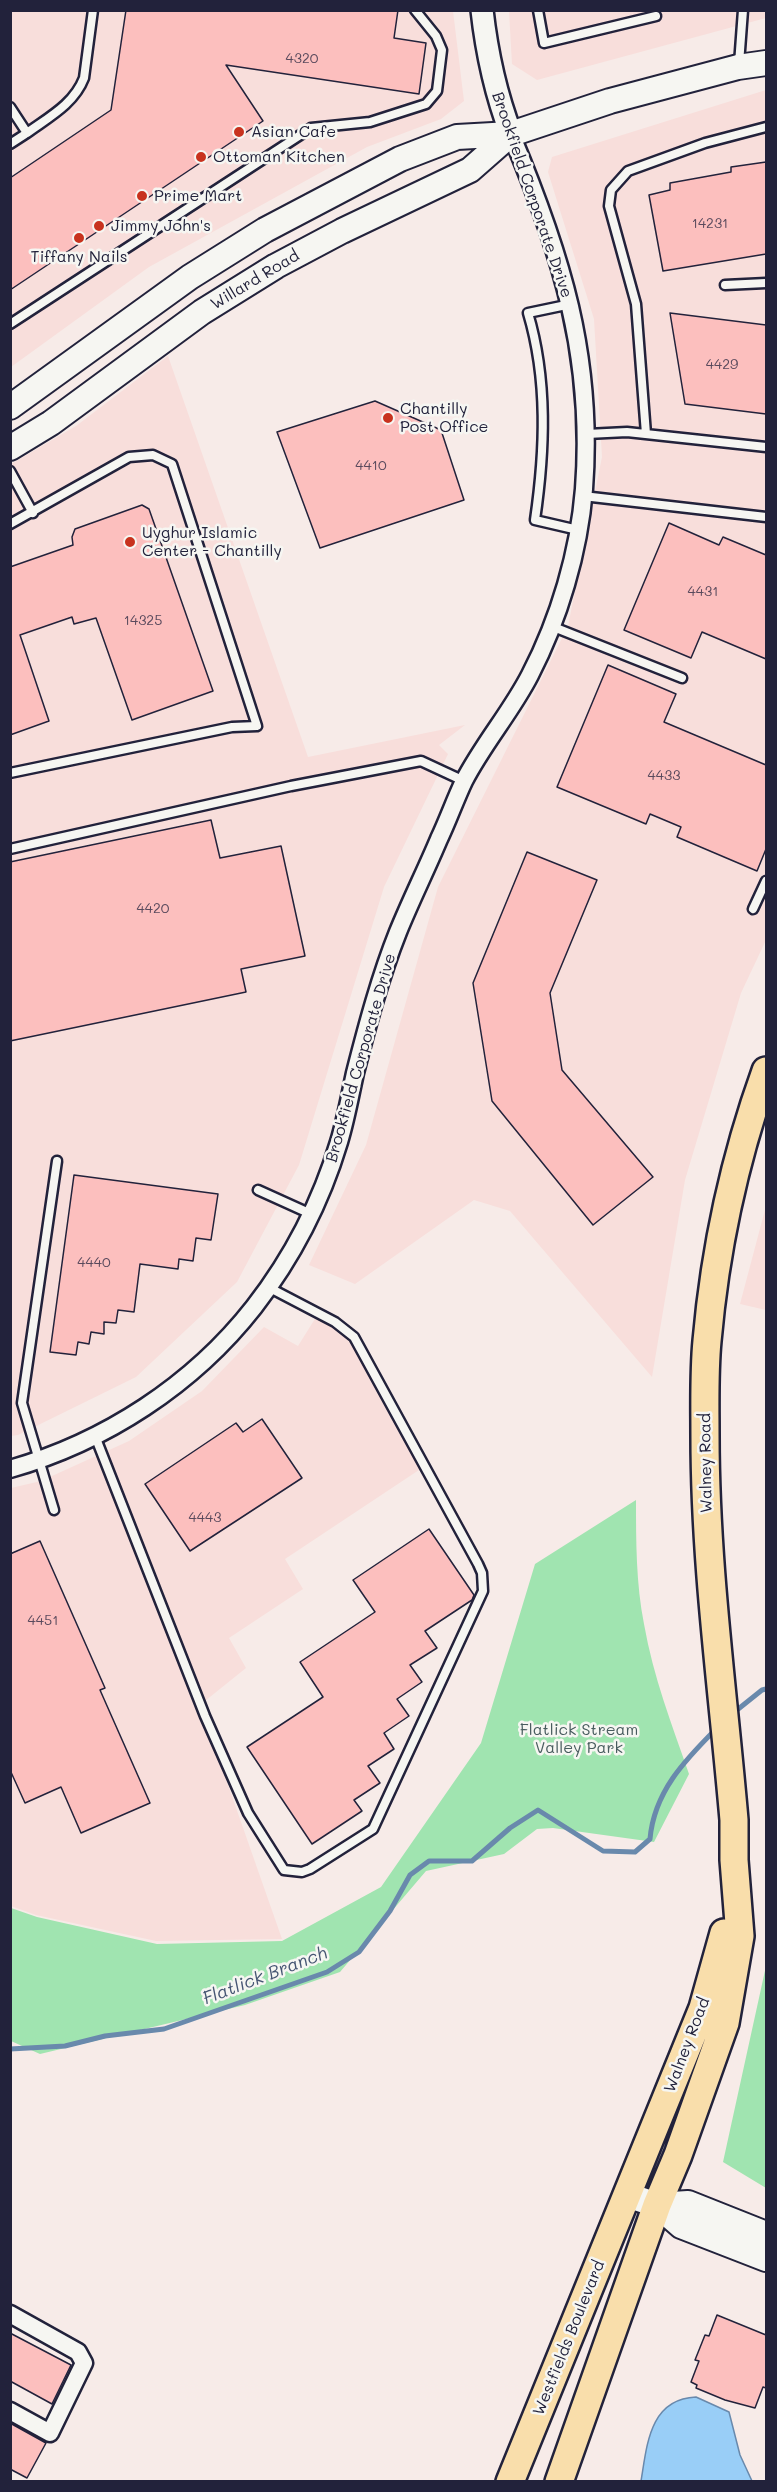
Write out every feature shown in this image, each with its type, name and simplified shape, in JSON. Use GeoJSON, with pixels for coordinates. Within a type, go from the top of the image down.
{"type":"FeatureCollection","features":[{"type":"Feature","properties":{"kind":"main road","name":"Willard Road"},"geometry":{"type":"LineString","coordinates":[[10,407],[190,276],[265,230],[400,159],[457,137],[511,134],[610,101],[738,67],[766,63]]}},
{"type":"Feature","properties":{"kind":"main road","name":"Willard Road"},"geometry":{"type":"LineString","coordinates":[[10,448],[51,423],[202,312],[276,266],[342,231],[470,170],[511,134]]}},
{"type":"Feature","properties":{"kind":"main road","name":"Walney Road"},"geometry":{"type":"LineString","coordinates":[[657,2205],[678,2155],[725,2023],[740,1936],[734,1860],[734,1820],[708,1546],[705,1456],[707,1341],[730,1198],[743,1144],[766,1071]]}},
{"type":"Feature","properties":{"kind":"main road","name":"Walney Road"},"geometry":{"type":"LineString","coordinates":[[627,2195],[703,2008],[723,1944],[734,1860]]}},
{"type":"Feature","properties":{"kind":"main road"},"geometry":{"type":"LineString","coordinates":[[627,2195],[657,2205],[688,2203],[766,2234]]}},
{"type":"Feature","properties":{"kind":"main road","name":"Westfields Boulevard"},"geometry":{"type":"LineString","coordinates":[[510,2481],[627,2195]]}},
{"type":"Feature","properties":{"kind":"main road"},"geometry":{"type":"LineString","coordinates":[[657,2205],[681,2226],[766,2259]]}},
{"type":"Feature","properties":{"kind":"main road"},"geometry":{"type":"LineString","coordinates":[[559,2481],[657,2205]]}},
{"type":"Feature","properties":{"kind":"street","name":"Brookfield Corporate Drive"},"geometry":{"type":"LineString","coordinates":[[10,1469],[95,1436],[137,1412],[187,1375],[232,1332],[283,1266],[311,1214],[339,1142],[374,1001],[398,931],[464,781],[529,678],[551,626],[568,573],[583,496],[587,434],[584,376],[570,303],[539,208],[494,85],[487,53],[482,10]]}},
{"type":"Feature","properties":{"kind":"street"},"geometry":{"type":"LineString","coordinates":[[10,2314],[78,2352],[84,2363],[50,2433],[10,2411]]}},
{"type":"Feature","properties":{"kind":"lane"},"geometry":{"type":"LineString","coordinates":[[10,144],[72,100],[80,88],[84,78],[93,10]]}},
{"type":"Feature","properties":{"kind":"lane"},"geometry":{"type":"LineString","coordinates":[[10,324],[311,128],[370,122],[426,104],[436,92],[442,50],[436,36],[415,10]]}},
{"type":"Feature","properties":{"kind":"lane"},"geometry":{"type":"LineString","coordinates":[[538,10],[544,43],[656,16]]}},
{"type":"Feature","properties":{"kind":"lane"},"geometry":{"type":"LineString","coordinates":[[738,67],[743,10]]}},
{"type":"Feature","properties":{"kind":"lane"},"geometry":{"type":"LineString","coordinates":[[10,107],[27,133]]}},
{"type":"Feature","properties":{"kind":"lane"},"geometry":{"type":"LineString","coordinates":[[646,434],[636,304],[609,206],[611,190],[628,171],[640,165],[705,143],[766,127]]}},
{"type":"Feature","properties":{"kind":"lane"},"geometry":{"type":"LineString","coordinates":[[725,285],[766,283]]}},
{"type":"Feature","properties":{"kind":"lane"},"geometry":{"type":"LineString","coordinates":[[570,303],[528,313],[539,368],[543,416],[543,453],[535,520],[578,530]]}},
{"type":"Feature","properties":{"kind":"lane"},"geometry":{"type":"LineString","coordinates":[[587,434],[627,432],[766,447]]}},
{"type":"Feature","properties":{"kind":"lane"},"geometry":{"type":"LineString","coordinates":[[10,524],[129,457],[153,455],[172,464],[257,726],[232,727],[10,773]]}},
{"type":"Feature","properties":{"kind":"lane"},"geometry":{"type":"LineString","coordinates":[[10,471],[33,513]]}},
{"type":"Feature","properties":{"kind":"lane"},"geometry":{"type":"LineString","coordinates":[[583,496],[766,517]]}},
{"type":"Feature","properties":{"kind":"lane"},"geometry":{"type":"LineString","coordinates":[[551,626],[682,678]]}},
{"type":"Feature","properties":{"kind":"lane"},"geometry":{"type":"LineString","coordinates":[[10,849],[291,786],[421,761],[464,781]]}},
{"type":"Feature","properties":{"kind":"lane"},"geometry":{"type":"LineString","coordinates":[[753,909],[766,881]]}},
{"type":"Feature","properties":{"kind":"lane"},"geometry":{"type":"LineString","coordinates":[[54,1510],[22,1403],[57,1161]]}},
{"type":"Feature","properties":{"kind":"lane"},"geometry":{"type":"LineString","coordinates":[[258,1190],[311,1214]]}},
{"type":"Feature","properties":{"kind":"lane"},"geometry":{"type":"LineString","coordinates":[[95,1436],[205,1716],[248,1813],[284,1870],[302,1872],[310,1869],[372,1829],[483,1592],[483,1583],[478,1564],[354,1337],[334,1322],[268,1287]]}},
{"type":"Feature","properties":{"kind":"shaded area"},"geometry":{"type":"Polygon","coordinates":[[[766,10],[766,18],[537,80],[512,64],[509,11],[766,10]]]}},
{"type":"Feature","properties":{"kind":"shaded area"},"geometry":{"type":"Polygon","coordinates":[[[11,11],[453,11],[464,101],[441,119],[367,147],[149,267],[11,367],[11,11]]]}},
{"type":"Feature","properties":{"kind":"shaded area"},"geometry":{"type":"Polygon","coordinates":[[[766,90],[766,940],[741,993],[685,1180],[652,1377],[510,1211],[474,1200],[355,1284],[309,1265],[366,1145],[438,887],[568,626],[602,457],[594,319],[548,172],[552,157],[766,90]]]}},
{"type":"Feature","properties":{"kind":"shaded area"},"geometry":{"type":"Polygon","coordinates":[[[168,356],[308,757],[465,725],[439,745],[448,754],[384,887],[299,1165],[237,1282],[136,1377],[18,1435],[11,1436],[11,464],[76,426],[168,356]]]}},
{"type":"Feature","properties":{"kind":"shaded area"},"geometry":{"type":"Polygon","coordinates":[[[766,1206],[766,1310],[740,1304],[766,1206]]]}},
{"type":"Feature","properties":{"kind":"shaded area"},"geometry":{"type":"Polygon","coordinates":[[[318,1314],[354,1342],[422,1468],[285,1559],[303,1589],[229,1638],[246,1668],[200,1705],[282,1939],[156,1941],[36,1915],[11,1906],[11,1488],[41,1481],[129,1441],[202,1391],[264,1327],[298,1346],[318,1314]]]}},
{"type":"Feature","properties":{"kind":"green space","name":"Flatlick Stream Valley Park"},"geometry":{"type":"Polygon","coordinates":[[[636,1500],[636,1547],[641,1609],[658,1681],[689,1774],[654,1842],[553,1828],[537,1829],[504,1854],[426,1871],[340,1972],[245,2005],[40,2054],[11,2041],[11,1908],[37,1917],[157,1944],[282,1941],[381,1887],[481,1743],[535,1564],[636,1500]]]}},
{"type":"Feature","properties":{"kind":"green space"},"geometry":{"type":"Polygon","coordinates":[[[766,1966],[766,2188],[723,2162],[766,1966]]]}},
{"type":"Feature","properties":{"kind":"water"},"geometry":{"type":"Polygon","coordinates":[[[696,2397],[729,2412],[740,2455],[752,2481],[641,2481],[649,2440],[660,2415],[668,2406],[680,2400],[696,2397]]]}},
{"type":"Feature","properties":{"kind":"building"},"geometry":{"type":"Polygon","coordinates":[[[126,10],[398,10],[394,38],[426,43],[419,94],[226,65],[263,121],[10,290],[10,178],[111,110],[126,10]]]}},
{"type":"Feature","properties":{"kind":"building"},"geometry":{"type":"Polygon","coordinates":[[[766,162],[766,254],[663,271],[649,195],[670,190],[670,183],[731,172],[731,167],[766,162]]]}},
{"type":"Feature","properties":{"kind":"building"},"geometry":{"type":"Polygon","coordinates":[[[670,313],[766,325],[766,414],[685,404],[670,313]]]}},
{"type":"Feature","properties":{"kind":"building"},"geometry":{"type":"Polygon","coordinates":[[[375,401],[441,430],[464,500],[320,548],[277,432],[375,401]]]}},
{"type":"Feature","properties":{"kind":"building"},"geometry":{"type":"Polygon","coordinates":[[[142,505],[149,509],[213,691],[132,720],[96,618],[74,624],[72,617],[20,635],[49,721],[10,735],[10,567],[73,545],[72,537],[75,529],[142,505]]]}},
{"type":"Feature","properties":{"kind":"building"},"geometry":{"type":"Polygon","coordinates":[[[669,523],[719,545],[723,537],[766,555],[766,659],[702,632],[691,658],[624,630],[669,523]]]}},
{"type":"Feature","properties":{"kind":"building"},"geometry":{"type":"Polygon","coordinates":[[[608,665],[676,694],[664,722],[766,765],[766,849],[757,871],[677,837],[681,827],[650,814],[646,824],[557,787],[608,665]]]}},
{"type":"Feature","properties":{"kind":"building"},"geometry":{"type":"Polygon","coordinates":[[[211,820],[220,858],[281,846],[305,956],[241,969],[246,992],[10,1041],[10,862],[211,820]]]}},
{"type":"Feature","properties":{"kind":"building"},"geometry":{"type":"Polygon","coordinates":[[[527,852],[597,880],[550,993],[562,1070],[653,1177],[593,1225],[492,1101],[473,983],[527,852]]]}},
{"type":"Feature","properties":{"kind":"building"},"geometry":{"type":"Polygon","coordinates":[[[74,1175],[218,1194],[211,1240],[196,1238],[193,1261],[179,1259],[178,1269],[140,1264],[134,1312],[118,1310],[116,1323],[104,1322],[104,1334],[91,1332],[89,1344],[78,1342],[76,1355],[50,1352],[74,1175]]]}},
{"type":"Feature","properties":{"kind":"building"},"geometry":{"type":"Polygon","coordinates":[[[262,1419],[302,1478],[190,1551],[145,1484],[236,1423],[243,1432],[262,1419]]]}},
{"type":"Feature","properties":{"kind":"building"},"geometry":{"type":"Polygon","coordinates":[[[429,1529],[474,1595],[472,1600],[425,1631],[437,1648],[410,1665],[422,1682],[397,1699],[409,1716],[384,1733],[394,1749],[368,1766],[380,1783],[354,1800],[362,1811],[312,1844],[247,1747],[323,1697],[300,1662],[375,1612],[353,1580],[429,1529]]]}},
{"type":"Feature","properties":{"kind":"building"},"geometry":{"type":"Polygon","coordinates":[[[40,1541],[105,1688],[100,1690],[150,1803],[81,1833],[61,1787],[25,1803],[10,1770],[10,1554],[40,1541]]]}},
{"type":"Feature","properties":{"kind":"building"},"geometry":{"type":"Polygon","coordinates":[[[717,2315],[766,2335],[766,2388],[763,2387],[755,2408],[725,2400],[696,2388],[697,2385],[691,2382],[699,2361],[695,2360],[705,2335],[709,2336],[717,2315]]]}},
{"type":"Feature","properties":{"kind":"building"},"geometry":{"type":"Polygon","coordinates":[[[10,2333],[71,2365],[52,2404],[10,2381],[10,2333]]]}},
{"type":"Feature","properties":{"kind":"building"},"geometry":{"type":"Polygon","coordinates":[[[10,2423],[46,2443],[27,2478],[10,2469],[10,2423]]]}},
{"type":"Feature","properties":{"kind":"waterway","name":"Flatlick Branch"},"geometry":{"type":"LineString","coordinates":[[732,1714],[766,1689]]}},
{"type":"Feature","properties":{"kind":"waterway","name":"Flatlick Branch"},"geometry":{"type":"LineString","coordinates":[[10,2049],[65,2046],[105,2036],[164,2029],[327,1972],[359,1952],[390,1911],[410,1875],[429,1861],[472,1861],[510,1828],[538,1810],[603,1851],[635,1852],[650,1839],[658,1806],[673,1778],[716,1729]]}},
{"type":"Feature","properties":{"kind":"place","name":"Asian Cafe"},"geometry":{"type":"Point","coordinates":[239,132]}},
{"type":"Feature","properties":{"kind":"place","name":"Ottoman Kitchen"},"geometry":{"type":"Point","coordinates":[201,157]}},
{"type":"Feature","properties":{"kind":"place","name":"Prime Mart"},"geometry":{"type":"Point","coordinates":[142,196]}},
{"type":"Feature","properties":{"kind":"place","name":"Jimmy John's"},"geometry":{"type":"Point","coordinates":[99,226]}},
{"type":"Feature","properties":{"kind":"place","name":"Tiffany Nails"},"geometry":{"type":"Point","coordinates":[79,238]}},
{"type":"Feature","properties":{"kind":"place","name":"Chantilly Post Office"},"geometry":{"type":"Point","coordinates":[388,418]}},
{"type":"Feature","properties":{"kind":"place","name":"Uyghur Islamic Center - Chantilly"},"geometry":{"type":"Point","coordinates":[130,542]}}]}
